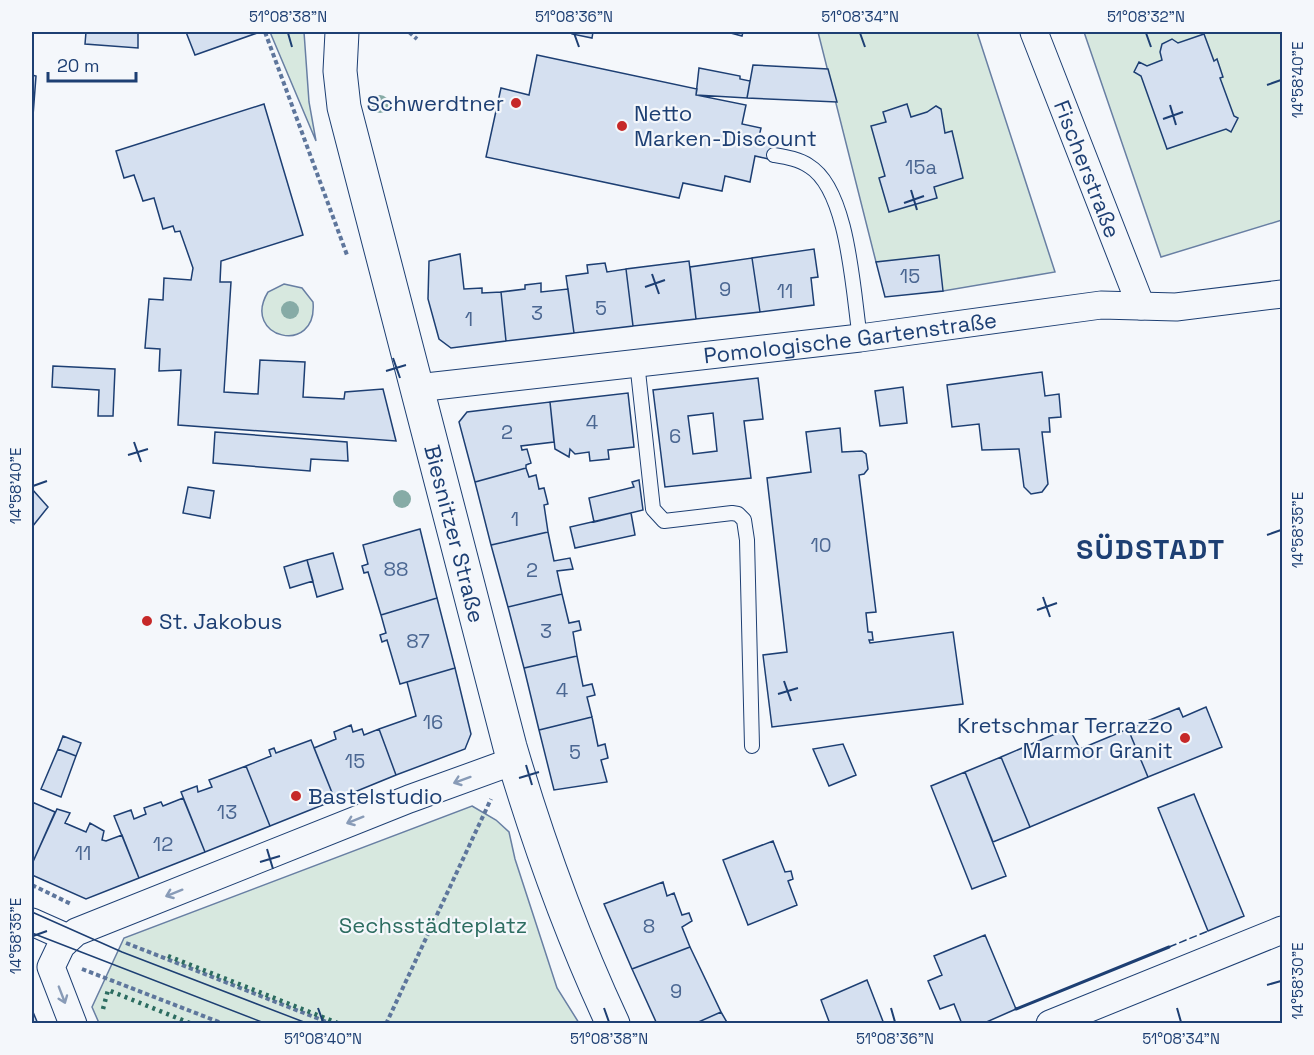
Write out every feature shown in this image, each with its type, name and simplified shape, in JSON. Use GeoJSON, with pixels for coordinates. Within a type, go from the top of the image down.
{"type":"FeatureCollection","features":[{"type":"Feature","properties":{"kind":"main road","name":"Biesnitzer Straße"},"geometry":{"type":"LineString","coordinates":[[342,32],[340,71],[344,107],[514,761],[540,844],[592,979],[613,1023]]}},
{"type":"Feature","properties":{"kind":"street","name":"Fischerstraße"},"geometry":{"type":"LineString","coordinates":[[1034,32],[1141,306]]}},
{"type":"Feature","properties":{"kind":"street","name":"Pomologische Gartenstraße"},"geometry":{"type":"LineString","coordinates":[[417,388],[860,338],[1101,305],[1176,307],[1282,294]]}},
{"type":"Feature","properties":{"kind":"street"},"geometry":{"type":"LineString","coordinates":[[73,1023],[51,967],[77,933],[409,798],[514,761]]}},
{"type":"Feature","properties":{"kind":"street"},"geometry":{"type":"LineString","coordinates":[[32,922],[77,933]]}},
{"type":"Feature","properties":{"kind":"street"},"geometry":{"type":"LineString","coordinates":[[1050,1023],[1282,930]]}},
{"type":"Feature","properties":{"kind":"lane"},"geometry":{"type":"LineString","coordinates":[[774,154],[810,166],[832,191],[844,233],[860,338]]}},
{"type":"Feature","properties":{"kind":"lane"},"geometry":{"type":"LineString","coordinates":[[637,362],[653,508],[664,521],[732,513],[738,514],[744,520],[747,540],[752,746]]}},
{"type":"Feature","properties":{"kind":"path"},"geometry":{"type":"LineString","coordinates":[[265,32],[355,276],[386,269]]}},
{"type":"Feature","properties":{"kind":"path"},"geometry":{"type":"LineString","coordinates":[[409,32],[417,39]]}},
{"type":"Feature","properties":{"kind":"path"},"geometry":{"type":"LineString","coordinates":[[386,1023],[492,798],[484,772]]}},
{"type":"Feature","properties":{"kind":"path"},"geometry":{"type":"LineString","coordinates":[[77,933],[332,1023]]}},
{"type":"Feature","properties":{"kind":"path"},"geometry":{"type":"LineString","coordinates":[[51,967],[83,969],[225,1023]]}},
{"type":"Feature","properties":{"kind":"green space"},"geometry":{"type":"Polygon","coordinates":[[[270,32],[304,32],[309,102],[316,141],[270,32]]]}},
{"type":"Feature","properties":{"kind":"green space"},"geometry":{"type":"Polygon","coordinates":[[[818,32],[977,32],[1055,272],[943,291],[876,262],[818,32]]]}},
{"type":"Feature","properties":{"kind":"green space"},"geometry":{"type":"Polygon","coordinates":[[[1084,32],[1282,32],[1282,220],[1161,257],[1084,32]]]}},
{"type":"Feature","properties":{"kind":"green space"},"geometry":{"type":"Polygon","coordinates":[[[284,284],[302,288],[313,302],[311,319],[304,330],[294,335],[282,335],[271,330],[264,321],[262,308],[268,292],[284,284]]]}},
{"type":"Feature","properties":{"kind":"green space","name":"Sechsstädteplatz"},"geometry":{"type":"Polygon","coordinates":[[[472,806],[496,820],[509,832],[515,859],[557,988],[579,1023],[99,1023],[92,1007],[124,938],[472,806]]]}},
{"type":"Feature","properties":{"kind":"building"},"geometry":{"type":"Polygon","coordinates":[[[86,32],[138,32],[138,48],[85,44],[86,32]]]}},
{"type":"Feature","properties":{"kind":"building"},"geometry":{"type":"Polygon","coordinates":[[[186,32],[260,32],[195,55],[186,32]]]}},
{"type":"Feature","properties":{"kind":"building"},"geometry":{"type":"Polygon","coordinates":[[[572,32],[593,32],[592,38],[572,34],[572,32]]]}},
{"type":"Feature","properties":{"kind":"building"},"geometry":{"type":"Polygon","coordinates":[[[727,32],[743,32],[742,36],[727,32]]]}},
{"type":"Feature","properties":{"kind":"building"},"geometry":{"type":"Polygon","coordinates":[[[1204,34],[1214,61],[1217,59],[1223,77],[1220,78],[1234,116],[1238,118],[1231,132],[1226,129],[1167,149],[1141,76],[1134,72],[1139,62],[1147,66],[1162,60],[1160,52],[1162,44],[1172,39],[1178,43],[1204,34]]]}},
{"type":"Feature","properties":{"kind":"building","name":"Netto Marken-Discount"},"geometry":{"type":"Polygon","coordinates":[[[537,55],[697,89],[696,95],[746,105],[742,124],[761,128],[758,141],[776,145],[773,160],[755,156],[750,182],[725,176],[722,191],[683,183],[679,198],[486,157],[501,88],[529,95],[537,55]]]}},
{"type":"Feature","properties":{"kind":"building"},"geometry":{"type":"Polygon","coordinates":[[[753,65],[828,69],[837,102],[747,98],[753,65]]]}},
{"type":"Feature","properties":{"kind":"building"},"geometry":{"type":"Polygon","coordinates":[[[699,68],[740,76],[740,79],[750,81],[747,98],[696,95],[699,68]]]}},
{"type":"Feature","properties":{"kind":"building"},"geometry":{"type":"Polygon","coordinates":[[[32,75],[36,76],[32,129],[32,75]]]}},
{"type":"Feature","properties":{"kind":"building"},"geometry":{"type":"Polygon","coordinates":[[[264,104],[303,235],[221,261],[220,282],[231,282],[224,392],[258,394],[260,360],[305,362],[303,397],[344,399],[345,392],[383,389],[396,441],[178,425],[181,370],[159,371],[160,349],[145,348],[149,299],[163,300],[164,278],[191,280],[193,268],[180,231],[175,232],[173,226],[163,229],[154,198],[143,201],[134,175],[124,178],[116,151],[264,104]]]}},
{"type":"Feature","properties":{"kind":"building"},"geometry":{"type":"Polygon","coordinates":[[[907,104],[911,117],[927,112],[936,106],[941,109],[945,133],[952,131],[963,178],[934,187],[937,198],[889,212],[879,178],[885,176],[871,126],[886,122],[883,112],[907,104]]]}},
{"type":"Feature","properties":{"kind":"building"},"geometry":{"type":"Polygon","coordinates":[[[814,249],[818,277],[811,278],[814,305],[760,312],[752,258],[814,249]]]}},
{"type":"Feature","properties":{"kind":"building"},"geometry":{"type":"Polygon","coordinates":[[[460,254],[464,289],[482,288],[482,293],[501,292],[506,341],[451,348],[439,339],[428,299],[429,261],[460,254]]]}},
{"type":"Feature","properties":{"kind":"building"},"geometry":{"type":"Polygon","coordinates":[[[939,255],[943,291],[885,297],[876,262],[939,255]]]}},
{"type":"Feature","properties":{"kind":"building"},"geometry":{"type":"Polygon","coordinates":[[[752,258],[760,312],[696,319],[690,267],[752,258]]]}},
{"type":"Feature","properties":{"kind":"building"},"geometry":{"type":"Polygon","coordinates":[[[689,261],[696,319],[633,326],[626,269],[689,261]]]}},
{"type":"Feature","properties":{"kind":"building"},"geometry":{"type":"Polygon","coordinates":[[[605,263],[607,272],[626,269],[633,326],[574,333],[566,276],[588,273],[587,265],[605,263]]]}},
{"type":"Feature","properties":{"kind":"building"},"geometry":{"type":"Polygon","coordinates":[[[541,283],[541,292],[568,289],[574,333],[506,341],[501,292],[525,289],[525,285],[541,283]]]}},
{"type":"Feature","properties":{"kind":"building"},"geometry":{"type":"Polygon","coordinates":[[[53,366],[115,369],[113,416],[98,416],[99,390],[52,387],[53,366]]]}},
{"type":"Feature","properties":{"kind":"building"},"geometry":{"type":"Polygon","coordinates":[[[1042,372],[1045,396],[1059,394],[1061,417],[1049,418],[1050,432],[1042,432],[1048,484],[1042,492],[1031,494],[1024,487],[1019,449],[982,450],[979,424],[952,427],[947,385],[1042,372]]]}},
{"type":"Feature","properties":{"kind":"building"},"geometry":{"type":"Polygon","coordinates":[[[758,378],[763,419],[744,421],[751,478],[665,487],[653,390],[758,378]],[[713,413],[688,416],[693,454],[717,451],[713,413]]]}},
{"type":"Feature","properties":{"kind":"building"},"geometry":{"type":"Polygon","coordinates":[[[903,387],[907,423],[880,426],[875,391],[903,387]]]}},
{"type":"Feature","properties":{"kind":"building"},"geometry":{"type":"Polygon","coordinates":[[[628,393],[634,447],[608,450],[609,459],[590,461],[589,452],[575,454],[570,449],[569,457],[555,449],[550,402],[628,393]]]}},
{"type":"Feature","properties":{"kind":"building"},"geometry":{"type":"Polygon","coordinates":[[[550,402],[554,442],[521,446],[522,450],[527,449],[531,463],[526,465],[526,468],[475,482],[459,422],[467,412],[550,402]]]}},
{"type":"Feature","properties":{"kind":"building"},"geometry":{"type":"Polygon","coordinates":[[[840,428],[842,452],[862,451],[866,454],[868,469],[864,474],[859,475],[876,612],[866,613],[868,632],[872,632],[873,640],[869,640],[870,643],[953,632],[963,704],[772,727],[763,655],[787,652],[767,478],[811,472],[806,432],[840,428]]]}},
{"type":"Feature","properties":{"kind":"building"},"geometry":{"type":"Polygon","coordinates":[[[215,432],[347,442],[348,461],[311,459],[310,471],[213,463],[215,432]]]}},
{"type":"Feature","properties":{"kind":"building"},"geometry":{"type":"Polygon","coordinates":[[[526,468],[529,477],[536,475],[539,489],[544,488],[548,504],[544,505],[548,532],[491,545],[475,482],[526,468]]]}},
{"type":"Feature","properties":{"kind":"building"},"geometry":{"type":"Polygon","coordinates":[[[639,480],[643,510],[594,522],[589,498],[634,487],[632,482],[639,480]]]}},
{"type":"Feature","properties":{"kind":"building"},"geometry":{"type":"Polygon","coordinates":[[[188,487],[214,491],[210,518],[183,513],[188,487]]]}},
{"type":"Feature","properties":{"kind":"building"},"geometry":{"type":"Polygon","coordinates":[[[32,489],[48,507],[32,527],[32,489]]]}},
{"type":"Feature","properties":{"kind":"building"},"geometry":{"type":"Polygon","coordinates":[[[631,513],[635,535],[575,548],[570,527],[631,513]]]}},
{"type":"Feature","properties":{"kind":"building"},"geometry":{"type":"Polygon","coordinates":[[[420,529],[437,598],[381,615],[368,572],[364,573],[362,566],[368,564],[363,545],[420,529]]]}},
{"type":"Feature","properties":{"kind":"building"},"geometry":{"type":"Polygon","coordinates":[[[548,532],[554,561],[570,558],[573,569],[557,571],[562,594],[508,607],[491,545],[548,532]]]}},
{"type":"Feature","properties":{"kind":"building"},"geometry":{"type":"Polygon","coordinates":[[[333,553],[343,589],[317,597],[307,560],[333,553]]]}},
{"type":"Feature","properties":{"kind":"building"},"geometry":{"type":"Polygon","coordinates":[[[307,560],[313,581],[290,588],[284,567],[307,560]]]}},
{"type":"Feature","properties":{"kind":"building"},"geometry":{"type":"Polygon","coordinates":[[[562,594],[569,623],[579,621],[581,630],[573,632],[577,656],[524,668],[508,607],[562,594]]]}},
{"type":"Feature","properties":{"kind":"building"},"geometry":{"type":"Polygon","coordinates":[[[437,598],[455,668],[400,684],[387,640],[382,642],[380,635],[386,633],[381,615],[437,598]]]}},
{"type":"Feature","properties":{"kind":"building"},"geometry":{"type":"Polygon","coordinates":[[[577,656],[583,686],[592,684],[595,695],[587,697],[592,717],[539,730],[524,668],[577,656]]]}},
{"type":"Feature","properties":{"kind":"building"},"geometry":{"type":"Polygon","coordinates":[[[455,668],[471,734],[465,749],[396,775],[379,729],[416,716],[407,682],[455,668]]]}},
{"type":"Feature","properties":{"kind":"building"},"geometry":{"type":"Polygon","coordinates":[[[1206,707],[1222,747],[1148,777],[1128,729],[1179,708],[1183,717],[1206,707]]]}},
{"type":"Feature","properties":{"kind":"building"},"geometry":{"type":"Polygon","coordinates":[[[592,717],[598,746],[605,744],[608,758],[601,760],[607,782],[554,790],[539,730],[592,717]]]}},
{"type":"Feature","properties":{"kind":"building"},"geometry":{"type":"Polygon","coordinates":[[[351,725],[353,732],[362,729],[364,735],[379,729],[396,775],[335,800],[314,748],[336,739],[334,732],[351,725]]]}},
{"type":"Feature","properties":{"kind":"building"},"geometry":{"type":"Polygon","coordinates":[[[1069,728],[1080,749],[1128,729],[1148,777],[1030,827],[1001,757],[1069,728]]]}},
{"type":"Feature","properties":{"kind":"building"},"geometry":{"type":"Polygon","coordinates":[[[63,736],[81,743],[76,756],[58,749],[63,736]]]}},
{"type":"Feature","properties":{"kind":"building"},"geometry":{"type":"Polygon","coordinates":[[[311,740],[335,800],[270,826],[246,766],[271,756],[269,750],[274,748],[276,753],[311,740]]]}},
{"type":"Feature","properties":{"kind":"building"},"geometry":{"type":"Polygon","coordinates":[[[843,744],[856,775],[829,786],[813,749],[843,744]]]}},
{"type":"Feature","properties":{"kind":"building"},"geometry":{"type":"Polygon","coordinates":[[[58,749],[76,756],[61,797],[41,789],[58,749]]]}},
{"type":"Feature","properties":{"kind":"building"},"geometry":{"type":"Polygon","coordinates":[[[1001,757],[1030,827],[993,842],[965,772],[1001,757]]]}},
{"type":"Feature","properties":{"kind":"building"},"geometry":{"type":"Polygon","coordinates":[[[246,766],[270,826],[205,852],[181,792],[197,786],[198,792],[212,787],[209,780],[246,766]]]}},
{"type":"Feature","properties":{"kind":"building"},"geometry":{"type":"Polygon","coordinates":[[[965,772],[1006,876],[972,889],[931,786],[965,772]]]}},
{"type":"Feature","properties":{"kind":"building"},"geometry":{"type":"Polygon","coordinates":[[[1194,794],[1244,916],[1208,931],[1158,808],[1194,794]]]}},
{"type":"Feature","properties":{"kind":"building"},"geometry":{"type":"Polygon","coordinates":[[[183,798],[205,852],[139,878],[114,816],[131,810],[134,819],[146,814],[144,808],[161,802],[163,806],[183,798]]]}},
{"type":"Feature","properties":{"kind":"building"},"geometry":{"type":"Polygon","coordinates":[[[32,802],[55,812],[32,864],[32,802]]]}},
{"type":"Feature","properties":{"kind":"building"},"geometry":{"type":"Polygon","coordinates":[[[57,809],[70,813],[65,823],[86,832],[90,823],[104,831],[102,840],[106,841],[122,835],[139,878],[86,899],[32,875],[32,864],[57,809]]]}},
{"type":"Feature","properties":{"kind":"building"},"geometry":{"type":"Polygon","coordinates":[[[773,841],[785,872],[791,871],[793,879],[788,881],[797,905],[748,925],[723,860],[773,841]]]}},
{"type":"Feature","properties":{"kind":"building"},"geometry":{"type":"Polygon","coordinates":[[[663,882],[667,896],[674,893],[682,915],[689,913],[692,921],[682,927],[690,947],[632,969],[604,904],[663,882]]]}},
{"type":"Feature","properties":{"kind":"building"},"geometry":{"type":"Polygon","coordinates":[[[985,935],[1016,1009],[982,1024],[962,1024],[954,1004],[940,1009],[928,981],[942,975],[934,956],[985,935]]]}},
{"type":"Feature","properties":{"kind":"building"},"geometry":{"type":"Polygon","coordinates":[[[690,947],[721,1012],[694,1024],[657,1024],[632,969],[690,947]]]}},
{"type":"Feature","properties":{"kind":"building"},"geometry":{"type":"Polygon","coordinates":[[[867,980],[884,1024],[830,1024],[821,1000],[867,980]]]}},
{"type":"Feature","properties":{"kind":"building"},"geometry":{"type":"Polygon","coordinates":[[[33,1012],[38,1024],[32,1024],[33,1012]]]}},
{"type":"Feature","properties":{"kind":"building"},"geometry":{"type":"Polygon","coordinates":[[[721,1012],[728,1024],[694,1024],[721,1012]]]}},
{"type":"Feature","properties":{"kind":"tram line"},"geometry":{"type":"LineString","coordinates":[[32,912],[122,952],[309,1024]]}},
{"type":"Feature","properties":{"kind":"tram line"},"geometry":{"type":"LineString","coordinates":[[32,933],[267,1024]]}},
{"type":"Feature","properties":{"kind":"hedge"},"geometry":{"type":"LineString","coordinates":[[168,956],[340,1024]]}},
{"type":"Feature","properties":{"kind":"hedge"},"geometry":{"type":"LineString","coordinates":[[103,1009],[108,990],[192,1024]]}},
{"type":"Feature","properties":{"kind":"fence"},"geometry":{"type":"LineString","coordinates":[[1169,947],[1208,931]]}},
{"type":"Feature","properties":{"kind":"wall"},"geometry":{"type":"LineString","coordinates":[[1016,1009],[1169,947]]}},
{"type":"Feature","properties":{"kind":"place","name":"Schwerdtner"},"geometry":{"type":"Point","coordinates":[516,103]}},
{"type":"Feature","properties":{"kind":"place","name":"Netto Marken-Discount"},"geometry":{"type":"Point","coordinates":[622,126]}},
{"type":"Feature","properties":{"kind":"place","name":"St. Jakobus"},"geometry":{"type":"Point","coordinates":[147,621]}},
{"type":"Feature","properties":{"kind":"place","name":"Kretschmar Terrazzo Marmor Granit"},"geometry":{"type":"Point","coordinates":[1185,738]}},
{"type":"Feature","properties":{"kind":"place","name":"Bastelstudio"},"geometry":{"type":"Point","coordinates":[296,796]}},
{"type":"Feature","properties":{"kind":"district","name":"SÜDSTADT"},"geometry":{"type":"Point","coordinates":[1151,549]}}]}
